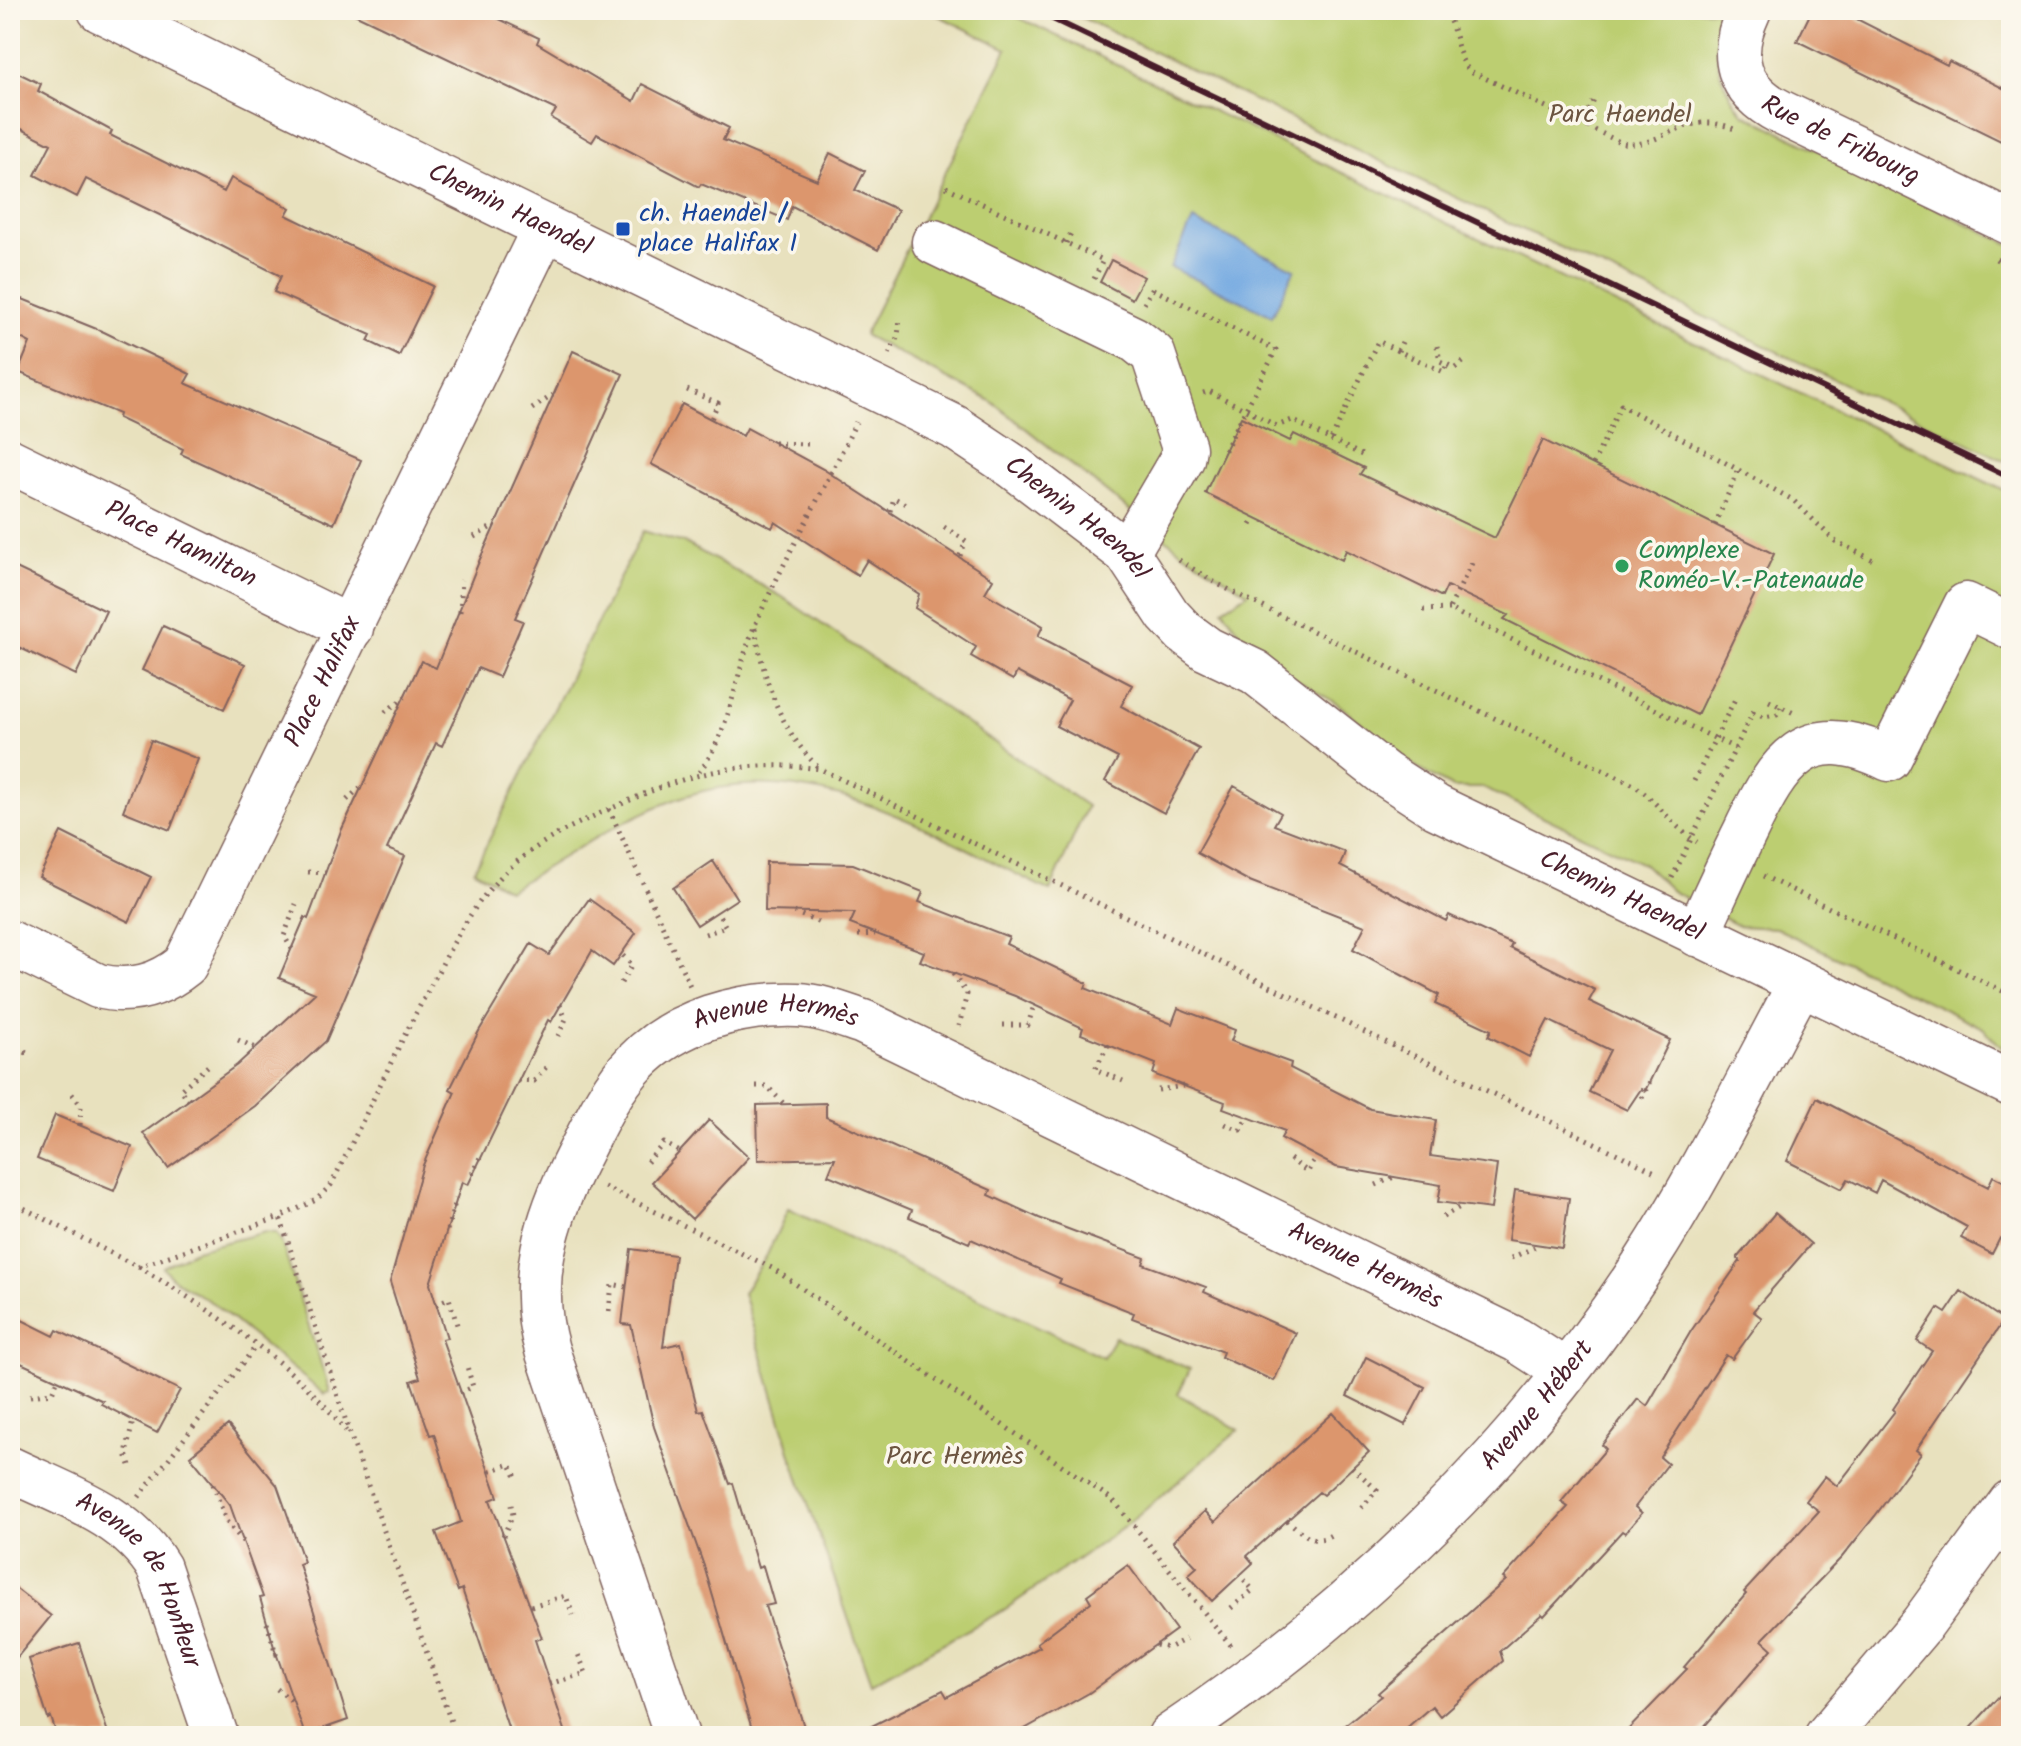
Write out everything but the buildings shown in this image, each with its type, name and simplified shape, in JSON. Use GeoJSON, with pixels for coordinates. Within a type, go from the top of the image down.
{"type":"FeatureCollection","features":[{"type":"Feature","properties":{"kind":"street","name":"Chemin Haendel"},"geometry":{"type":"LineString","coordinates":[[100,10],[954,427],[1014,467],[1127,553],[1168,615],[1184,632],[1207,649],[1255,672],[1385,774],[1436,807],[2011,1084]]}},
{"type":"Feature","properties":{"kind":"street","name":"Rue de Fribourg"},"geometry":{"type":"LineString","coordinates":[[1749,10],[1738,39],[1737,55],[1740,71],[1756,97],[1782,113],[2011,223]]}},
{"type":"Feature","properties":{"kind":"street","name":"Place Halifax"},"geometry":{"type":"LineString","coordinates":[[10,943],[98,986],[113,990],[151,986],[185,965],[545,227]]}},
{"type":"Feature","properties":{"kind":"street"},"geometry":{"type":"LineString","coordinates":[[934,242],[1134,339],[1153,354],[1183,438],[1182,459],[1127,553]]}},
{"type":"Feature","properties":{"kind":"street","name":"Place Hamilton"},"geometry":{"type":"LineString","coordinates":[[10,461],[351,628]]}},
{"type":"Feature","properties":{"kind":"street"},"geometry":{"type":"LineString","coordinates":[[1697,934],[1763,795],[1781,767],[1795,755],[1833,742],[1860,745],[1889,759],[1966,605],[2011,627]]}},
{"type":"Feature","properties":{"kind":"street","name":"Avenue Hébert"},"geometry":{"type":"LineString","coordinates":[[1170,1736],[1289,1650],[1432,1524],[1488,1467],[1616,1304],[1668,1226],[1800,984]]}},
{"type":"Feature","properties":{"kind":"street","name":"Avenue Hermès"},"geometry":{"type":"LineString","coordinates":[[677,1736],[547,1350],[538,1285],[549,1219],[570,1170],[610,1097],[635,1063],[652,1048],[705,1019],[755,1007],[801,1005],[863,1022],[1517,1340],[1565,1371]]}},
{"type":"Feature","properties":{"kind":"street","name":"Avenue de Honfleur"},"geometry":{"type":"LineString","coordinates":[[10,1469],[118,1522],[149,1551],[159,1568],[216,1736]]}},
{"type":"Feature","properties":{"kind":"street"},"geometry":{"type":"LineString","coordinates":[[1827,1736],[1922,1624],[2011,1502]]}},
{"type":"Feature","properties":{"kind":"path"},"geometry":{"type":"LineString","coordinates":[[1439,10],[1449,18],[1460,57],[1470,71],[1628,144],[1701,122],[1716,122],[1738,131]]}},
{"type":"Feature","properties":{"kind":"path"},"geometry":{"type":"LineString","coordinates":[[1449,18],[1474,10]]}},
{"type":"Feature","properties":{"kind":"path"},"geometry":{"type":"LineString","coordinates":[[1583,125],[1594,100]]}},
{"type":"Feature","properties":{"kind":"path"},"geometry":{"type":"LineString","coordinates":[[946,187],[1103,260],[1092,283]]}},
{"type":"Feature","properties":{"kind":"path"},"geometry":{"type":"LineString","coordinates":[[1066,243],[1072,231]]}},
{"type":"Feature","properties":{"kind":"path"},"geometry":{"type":"LineString","coordinates":[[1153,289],[1276,350],[1246,411],[1277,426],[1292,420],[1362,455]]}},
{"type":"Feature","properties":{"kind":"path"},"geometry":{"type":"LineString","coordinates":[[898,336],[900,318]]}},
{"type":"Feature","properties":{"kind":"path"},"geometry":{"type":"LineString","coordinates":[[1331,440],[1378,341],[1444,372],[1447,364]]}},
{"type":"Feature","properties":{"kind":"path"},"geometry":{"type":"LineString","coordinates":[[1398,351],[1402,342]]}},
{"type":"Feature","properties":{"kind":"path"},"geometry":{"type":"LineString","coordinates":[[1437,346],[1440,361],[1455,368],[1466,360]]}},
{"type":"Feature","properties":{"kind":"path"},"geometry":{"type":"LineString","coordinates":[[687,390],[718,403],[711,419]]}},
{"type":"Feature","properties":{"kind":"path"},"geometry":{"type":"LineString","coordinates":[[532,409],[553,395]]}},
{"type":"Feature","properties":{"kind":"path"},"geometry":{"type":"LineString","coordinates":[[1593,464],[1621,405],[1793,500],[1835,541],[1875,561]]}},
{"type":"Feature","properties":{"kind":"path"},"geometry":{"type":"LineString","coordinates":[[698,773],[716,750],[725,729],[755,626],[860,412]]}},
{"type":"Feature","properties":{"kind":"path"},"geometry":{"type":"LineString","coordinates":[[774,443],[810,444]]}},
{"type":"Feature","properties":{"kind":"path"},"geometry":{"type":"LineString","coordinates":[[1715,525],[1739,468]]}},
{"type":"Feature","properties":{"kind":"path"},"geometry":{"type":"LineString","coordinates":[[890,511],[894,498],[910,506]]}},
{"type":"Feature","properties":{"kind":"path"},"geometry":{"type":"LineString","coordinates":[[474,537],[495,525]]}},
{"type":"Feature","properties":{"kind":"path"},"geometry":{"type":"LineString","coordinates":[[944,527],[966,541],[959,558]]}},
{"type":"Feature","properties":{"kind":"path","name":"Chemin Haendel"},"geometry":{"type":"LineString","coordinates":[[1171,553],[1240,596],[1634,785],[1655,801],[1691,839],[1703,846]]}},
{"type":"Feature","properties":{"kind":"path"},"geometry":{"type":"LineString","coordinates":[[1449,609],[1472,563]]}},
{"type":"Feature","properties":{"kind":"path"},"geometry":{"type":"LineString","coordinates":[[460,612],[462,580]]}},
{"type":"Feature","properties":{"kind":"path"},"geometry":{"type":"LineString","coordinates":[[1423,610],[1449,609],[1735,748]]}},
{"type":"Feature","properties":{"kind":"path"},"geometry":{"type":"LineString","coordinates":[[755,626],[777,711],[793,739],[820,769]]}},
{"type":"Feature","properties":{"kind":"path"},"geometry":{"type":"LineString","coordinates":[[385,712],[405,697]]}},
{"type":"Feature","properties":{"kind":"path"},"geometry":{"type":"LineString","coordinates":[[1694,781],[1736,697]]}},
{"type":"Feature","properties":{"kind":"path"},"geometry":{"type":"LineString","coordinates":[[1666,890],[1754,710],[1763,717],[1777,715],[1781,707],[1769,701]]}},
{"type":"Feature","properties":{"kind":"path"},"geometry":{"type":"LineString","coordinates":[[138,1267],[280,1217],[316,1200],[331,1185],[459,930],[480,900],[525,855],[609,809],[698,773],[755,764],[820,769],[1657,1173]]}},
{"type":"Feature","properties":{"kind":"path"},"geometry":{"type":"LineString","coordinates":[[347,800],[365,783]]}},
{"type":"Feature","properties":{"kind":"path"},"geometry":{"type":"LineString","coordinates":[[609,809],[691,988]]}},
{"type":"Feature","properties":{"kind":"path"},"geometry":{"type":"LineString","coordinates":[[308,872],[325,873]]}},
{"type":"Feature","properties":{"kind":"path"},"geometry":{"type":"LineString","coordinates":[[1760,874],[2011,995]]}},
{"type":"Feature","properties":{"kind":"path"},"geometry":{"type":"LineString","coordinates":[[292,949],[284,936],[296,904]]}},
{"type":"Feature","properties":{"kind":"path"},"geometry":{"type":"LineString","coordinates":[[705,934],[726,927],[717,912]]}},
{"type":"Feature","properties":{"kind":"path"},"geometry":{"type":"LineString","coordinates":[[794,912],[822,924]]}},
{"type":"Feature","properties":{"kind":"path"},"geometry":{"type":"LineString","coordinates":[[858,935],[875,934]]}},
{"type":"Feature","properties":{"kind":"path"},"geometry":{"type":"LineString","coordinates":[[621,954],[632,965],[621,983]]}},
{"type":"Feature","properties":{"kind":"path"},"geometry":{"type":"LineString","coordinates":[[953,974],[967,994],[959,1026]]}},
{"type":"Feature","properties":{"kind":"path"},"geometry":{"type":"LineString","coordinates":[[558,1036],[566,1019],[560,1005]]}},
{"type":"Feature","properties":{"kind":"path"},"geometry":{"type":"LineString","coordinates":[[1003,1025],[1028,1025],[1034,1005]]}},
{"type":"Feature","properties":{"kind":"path"},"geometry":{"type":"LineString","coordinates":[[238,1040],[256,1048]]}},
{"type":"Feature","properties":{"kind":"path"},"geometry":{"type":"LineString","coordinates":[[1108,1045],[1095,1069],[1123,1081]]}},
{"type":"Feature","properties":{"kind":"path"},"geometry":{"type":"LineString","coordinates":[[10,1046],[27,1053]]}},
{"type":"Feature","properties":{"kind":"path"},"geometry":{"type":"LineString","coordinates":[[189,1100],[180,1090],[209,1065]]}},
{"type":"Feature","properties":{"kind":"path"},"geometry":{"type":"LineString","coordinates":[[518,1080],[534,1081],[548,1065]]}},
{"type":"Feature","properties":{"kind":"path"},"geometry":{"type":"LineString","coordinates":[[1642,1098],[1651,1079]]}},
{"type":"Feature","properties":{"kind":"path"},"geometry":{"type":"LineString","coordinates":[[756,1086],[767,1086],[784,1104]]}},
{"type":"Feature","properties":{"kind":"path"},"geometry":{"type":"LineString","coordinates":[[1158,1090],[1183,1086]]}},
{"type":"Feature","properties":{"kind":"path"},"geometry":{"type":"LineString","coordinates":[[72,1094],[81,1105],[80,1125]]}},
{"type":"Feature","properties":{"kind":"path"},"geometry":{"type":"LineString","coordinates":[[1225,1124],[1240,1130],[1247,1117]]}},
{"type":"Feature","properties":{"kind":"path"},"geometry":{"type":"LineString","coordinates":[[647,1162],[664,1143],[680,1152]]}},
{"type":"Feature","properties":{"kind":"path"},"geometry":{"type":"LineString","coordinates":[[472,1174],[481,1155]]}},
{"type":"Feature","properties":{"kind":"path"},"geometry":{"type":"LineString","coordinates":[[1290,1159],[1308,1172],[1315,1156]]}},
{"type":"Feature","properties":{"kind":"path"},"geometry":{"type":"LineString","coordinates":[[1376,1185],[1394,1177]]}},
{"type":"Feature","properties":{"kind":"path"},"geometry":{"type":"LineString","coordinates":[[603,1186],[772,1268],[1113,1500],[1234,1650]]}},
{"type":"Feature","properties":{"kind":"path"},"geometry":{"type":"LineString","coordinates":[[447,1230],[456,1199]]}},
{"type":"Feature","properties":{"kind":"path"},"geometry":{"type":"LineString","coordinates":[[10,1201],[138,1267],[256,1346],[325,1406],[351,1437]]}},
{"type":"Feature","properties":{"kind":"path"},"geometry":{"type":"LineString","coordinates":[[1443,1217],[1463,1205]]}},
{"type":"Feature","properties":{"kind":"path"},"geometry":{"type":"LineString","coordinates":[[280,1217],[351,1437],[456,1736]]}},
{"type":"Feature","properties":{"kind":"path"},"geometry":{"type":"LineString","coordinates":[[1511,1258],[1539,1245]]}},
{"type":"Feature","properties":{"kind":"path"},"geometry":{"type":"LineString","coordinates":[[609,1311],[612,1284],[626,1287]]}},
{"type":"Feature","properties":{"kind":"path"},"geometry":{"type":"LineString","coordinates":[[436,1304],[449,1298],[458,1328]]}},
{"type":"Feature","properties":{"kind":"path"},"geometry":{"type":"LineString","coordinates":[[133,1505],[256,1346]]}},
{"type":"Feature","properties":{"kind":"path"},"geometry":{"type":"LineString","coordinates":[[460,1393],[473,1387],[466,1363]]}},
{"type":"Feature","properties":{"kind":"path"},"geometry":{"type":"LineString","coordinates":[[30,1396],[52,1393],[58,1379]]}},
{"type":"Feature","properties":{"kind":"path"},"geometry":{"type":"LineString","coordinates":[[130,1465],[126,1454],[133,1420]]}},
{"type":"Feature","properties":{"kind":"path"},"geometry":{"type":"LineString","coordinates":[[490,1471],[510,1464],[516,1477]]}},
{"type":"Feature","properties":{"kind":"path"},"geometry":{"type":"LineString","coordinates":[[1352,1467],[1377,1490],[1358,1512]]}},
{"type":"Feature","properties":{"kind":"path"},"geometry":{"type":"LineString","coordinates":[[213,1484],[226,1521],[245,1544]]}},
{"type":"Feature","properties":{"kind":"path"},"geometry":{"type":"LineString","coordinates":[[503,1536],[513,1515],[511,1505]]}},
{"type":"Feature","properties":{"kind":"path"},"geometry":{"type":"LineString","coordinates":[[1287,1520],[1306,1537],[1319,1540],[1334,1533]]}},
{"type":"Feature","properties":{"kind":"path"},"geometry":{"type":"LineString","coordinates":[[1231,1608],[1253,1590],[1240,1575]]}},
{"type":"Feature","properties":{"kind":"path"},"geometry":{"type":"LineString","coordinates":[[531,1606],[566,1596],[573,1615]]}},
{"type":"Feature","properties":{"kind":"path"},"geometry":{"type":"LineString","coordinates":[[267,1623],[276,1654],[271,1655]]}},
{"type":"Feature","properties":{"kind":"path"},"geometry":{"type":"LineString","coordinates":[[1156,1645],[1168,1648],[1186,1639]]}},
{"type":"Feature","properties":{"kind":"path"},"geometry":{"type":"LineString","coordinates":[[549,1684],[586,1673],[578,1654]]}},
{"type":"Feature","properties":{"kind":"path"},"geometry":{"type":"LineString","coordinates":[[277,1689],[293,1702]]}},
{"type":"Feature","properties":{"kind":"green space"},"geometry":{"type":"Polygon","coordinates":[[[927,10],[1003,10],[2011,494],[2011,1057],[1983,1028],[1776,928],[1739,926],[1672,891],[1645,865],[1483,788],[1453,788],[1418,769],[1338,704],[1276,668],[1252,650],[1223,609],[1248,593],[1181,551],[991,401],[864,335],[1007,49],[927,10]]]}},
{"type":"Feature","properties":{"kind":"green space","name":"Parc Haendel"},"geometry":{"type":"Polygon","coordinates":[[[1066,10],[1726,10],[1718,38],[1718,65],[1728,90],[1744,114],[2011,245],[2011,464],[1066,10]]]}},
{"type":"Feature","properties":{"kind":"green space"},"geometry":{"type":"Polygon","coordinates":[[[643,531],[687,544],[781,596],[1087,806],[1050,891],[915,824],[869,805],[821,791],[773,785],[724,787],[674,800],[610,830],[509,890],[474,870],[643,531]]]}},
{"type":"Feature","properties":{"kind":"green space","name":"Parc Hermès"},"geometry":{"type":"Polygon","coordinates":[[[788,1209],[1103,1357],[1115,1337],[1190,1369],[1178,1394],[1239,1430],[1127,1525],[1004,1610],[871,1683],[792,1458],[743,1293],[767,1255],[788,1209]]]}},
{"type":"Feature","properties":{"kind":"green space"},"geometry":{"type":"Polygon","coordinates":[[[265,1232],[276,1233],[281,1241],[330,1392],[324,1394],[214,1304],[173,1279],[163,1267],[195,1250],[265,1232]]]}},
{"type":"Feature","properties":{"kind":"water"},"geometry":{"type":"Polygon","coordinates":[[[1193,220],[1295,269],[1272,316],[1170,267],[1193,220]]]}},
{"type":"Feature","properties":{"kind":"railway"},"geometry":{"type":"LineString","coordinates":[[1034,10],[2011,478]]}},
{"type":"Feature","properties":{"kind":"place","name":"ch. Haendel / place Halifax I"},"geometry":{"type":"Point","coordinates":[623,229]}},
{"type":"Feature","properties":{"kind":"place","name":"Complexe Roméo-V.-Patenaude"},"geometry":{"type":"Point","coordinates":[1622,566]}}]}
